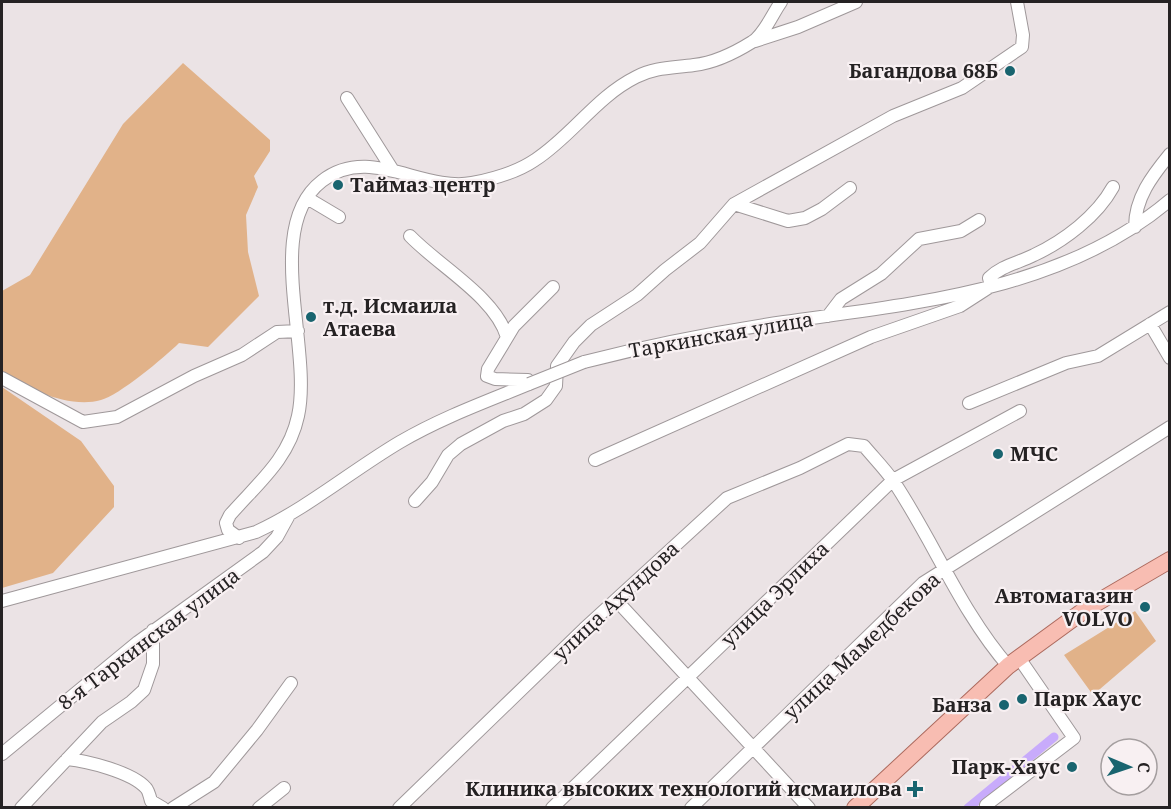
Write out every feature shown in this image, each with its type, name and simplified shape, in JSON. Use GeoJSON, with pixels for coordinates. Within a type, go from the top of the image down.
{"type":"FeatureCollection","features":[{"type":"Feature","properties":{"kind":"main road"},"geometry":{"type":"LineString","coordinates":[[856,807],[1014,662],[1086,609],[1170,561]]}},
{"type":"Feature","properties":{"kind":"street"},"geometry":{"type":"LineString","coordinates":[[755,41],[781,2]]}},
{"type":"Feature","properties":{"kind":"street"},"geometry":{"type":"LineString","coordinates":[[239,538],[228,530],[226,523],[230,515],[283,455],[298,418],[303,390],[292,242],[296,220],[307,198],[321,182],[333,173],[358,167],[392,169],[445,182],[467,184],[511,172],[535,160],[603,99],[637,77],[654,70],[712,61],[755,41],[798,27],[856,2]]}},
{"type":"Feature","properties":{"kind":"street"},"geometry":{"type":"LineString","coordinates":[[415,501],[432,482],[448,455],[461,444],[503,421],[524,414],[546,400],[556,386],[558,366],[574,342],[591,325],[637,295],[664,270],[700,243],[734,204],[893,116],[962,88],[1009,53],[1022,47],[1023,36],[1017,2]]}},
{"type":"Feature","properties":{"kind":"street"},"geometry":{"type":"LineString","coordinates":[[347,98],[392,169]]}},
{"type":"Feature","properties":{"kind":"street"},"geometry":{"type":"LineString","coordinates":[[1135,227],[1135,211],[1151,178],[1170,154]]}},
{"type":"Feature","properties":{"kind":"street"},"geometry":{"type":"LineString","coordinates":[[595,460],[870,337],[960,306],[991,286],[988,278],[998,270],[1036,254],[1086,221],[1105,202],[1113,187]]}},
{"type":"Feature","properties":{"kind":"street"},"geometry":{"type":"LineString","coordinates":[[734,204],[788,221],[814,213],[850,188]]}},
{"type":"Feature","properties":{"kind":"street"},"geometry":{"type":"LineString","coordinates":[[307,198],[339,217]]}},
{"type":"Feature","properties":{"kind":"street","name":"Таркинская улица"},"geometry":{"type":"LineString","coordinates":[[2,602],[239,538],[288,516],[408,438],[443,419],[584,362],[699,335],[828,316],[1022,279],[1068,261],[1135,227],[1170,200]]}},
{"type":"Feature","properties":{"kind":"street"},"geometry":{"type":"LineString","coordinates":[[828,316],[841,299],[881,274],[920,239],[961,231],[979,220]]}},
{"type":"Feature","properties":{"kind":"street"},"geometry":{"type":"LineString","coordinates":[[410,236],[491,306],[504,325],[507,337]]}},
{"type":"Feature","properties":{"kind":"street"},"geometry":{"type":"LineString","coordinates":[[529,384],[528,380],[495,379],[487,376],[488,369],[507,337],[553,287]]}},
{"type":"Feature","properties":{"kind":"street"},"geometry":{"type":"LineString","coordinates":[[969,403],[1065,363],[1098,356],[1170,312]]}},
{"type":"Feature","properties":{"kind":"street"},"geometry":{"type":"LineString","coordinates":[[1150,324],[1170,358]]}},
{"type":"Feature","properties":{"kind":"street"},"geometry":{"type":"LineString","coordinates":[[2,378],[83,422],[117,417],[194,376],[242,355],[277,332],[298,331]]}},
{"type":"Feature","properties":{"kind":"street","name":"улица Эрлиха"},"geometry":{"type":"LineString","coordinates":[[552,807],[893,480],[1020,411]]}},
{"type":"Feature","properties":{"kind":"street","name":"улица Мамедбекова"},"geometry":{"type":"LineString","coordinates":[[691,807],[923,583],[1170,427]]}},
{"type":"Feature","properties":{"kind":"street","name":"улица Ахундова"},"geometry":{"type":"LineString","coordinates":[[399,807],[616,600],[727,498],[800,468],[848,444],[864,446],[893,480]]}},
{"type":"Feature","properties":{"kind":"street"},"geometry":{"type":"LineString","coordinates":[[893,480],[944,568],[1074,738],[986,807]]}},
{"type":"Feature","properties":{"kind":"street","name":"8-я Таркинская улица"},"geometry":{"type":"LineString","coordinates":[[2,754],[153,630],[193,605],[263,552],[277,537],[288,516]]}},
{"type":"Feature","properties":{"kind":"street"},"geometry":{"type":"LineString","coordinates":[[616,600],[808,807]]}},
{"type":"Feature","properties":{"kind":"street"},"geometry":{"type":"LineString","coordinates":[[21,807],[102,722],[144,690],[153,664],[153,630]]}},
{"type":"Feature","properties":{"kind":"street"},"geometry":{"type":"LineString","coordinates":[[173,807],[214,782],[257,730],[291,683]]}},
{"type":"Feature","properties":{"kind":"street"},"geometry":{"type":"LineString","coordinates":[[67,759],[85,760],[116,770],[146,788],[151,801],[163,807]]}},
{"type":"Feature","properties":{"kind":"street"},"geometry":{"type":"LineString","coordinates":[[259,807],[285,788]]}},
{"type":"Feature","properties":{"kind":"shaded area"},"geometry":{"type":"Polygon","coordinates":[[[183,63],[270,140],[270,151],[254,176],[258,187],[246,215],[248,252],[259,296],[208,347],[179,343],[141,375],[109,397],[89,402],[76,402],[36,391],[2,372],[2,291],[30,275],[123,124],[183,63]]]}},
{"type":"Feature","properties":{"kind":"shaded area"},"geometry":{"type":"Polygon","coordinates":[[[2,387],[81,441],[114,486],[114,507],[53,573],[2,588],[2,387]]]}},
{"type":"Feature","properties":{"kind":"shaded area"},"geometry":{"type":"Polygon","coordinates":[[[1135,611],[1156,641],[1093,695],[1064,655],[1135,611]]]}},
{"type":"Feature","properties":{"kind":"waterway"},"geometry":{"type":"LineString","coordinates":[[968,808],[1054,737]]}},
{"type":"Feature","properties":{"kind":"place","name":"Багандова 68Б"},"geometry":{"type":"Point","coordinates":[1010,71]}},
{"type":"Feature","properties":{"kind":"place","name":"Таймаз центр"},"geometry":{"type":"Point","coordinates":[338,185]}},
{"type":"Feature","properties":{"kind":"place","name":"т.д. Исмаила Атаева"},"geometry":{"type":"Point","coordinates":[311,317]}},
{"type":"Feature","properties":{"kind":"place","name":"МЧС"},"geometry":{"type":"Point","coordinates":[998,454]}},
{"type":"Feature","properties":{"kind":"place","name":"Автомагазин VOLVO"},"geometry":{"type":"Point","coordinates":[1145,607]}},
{"type":"Feature","properties":{"kind":"place","name":"Парк Хаус"},"geometry":{"type":"Point","coordinates":[1022,699]}},
{"type":"Feature","properties":{"kind":"place","name":"Банза"},"geometry":{"type":"Point","coordinates":[1004,705]}},
{"type":"Feature","properties":{"kind":"place","name":"Парк-Хаус"},"geometry":{"type":"Point","coordinates":[1072,767]}},
{"type":"Feature","properties":{"kind":"place","name":"Клиника высоких технологий исмаилова"},"geometry":{"type":"Point","coordinates":[915,789]}}]}
